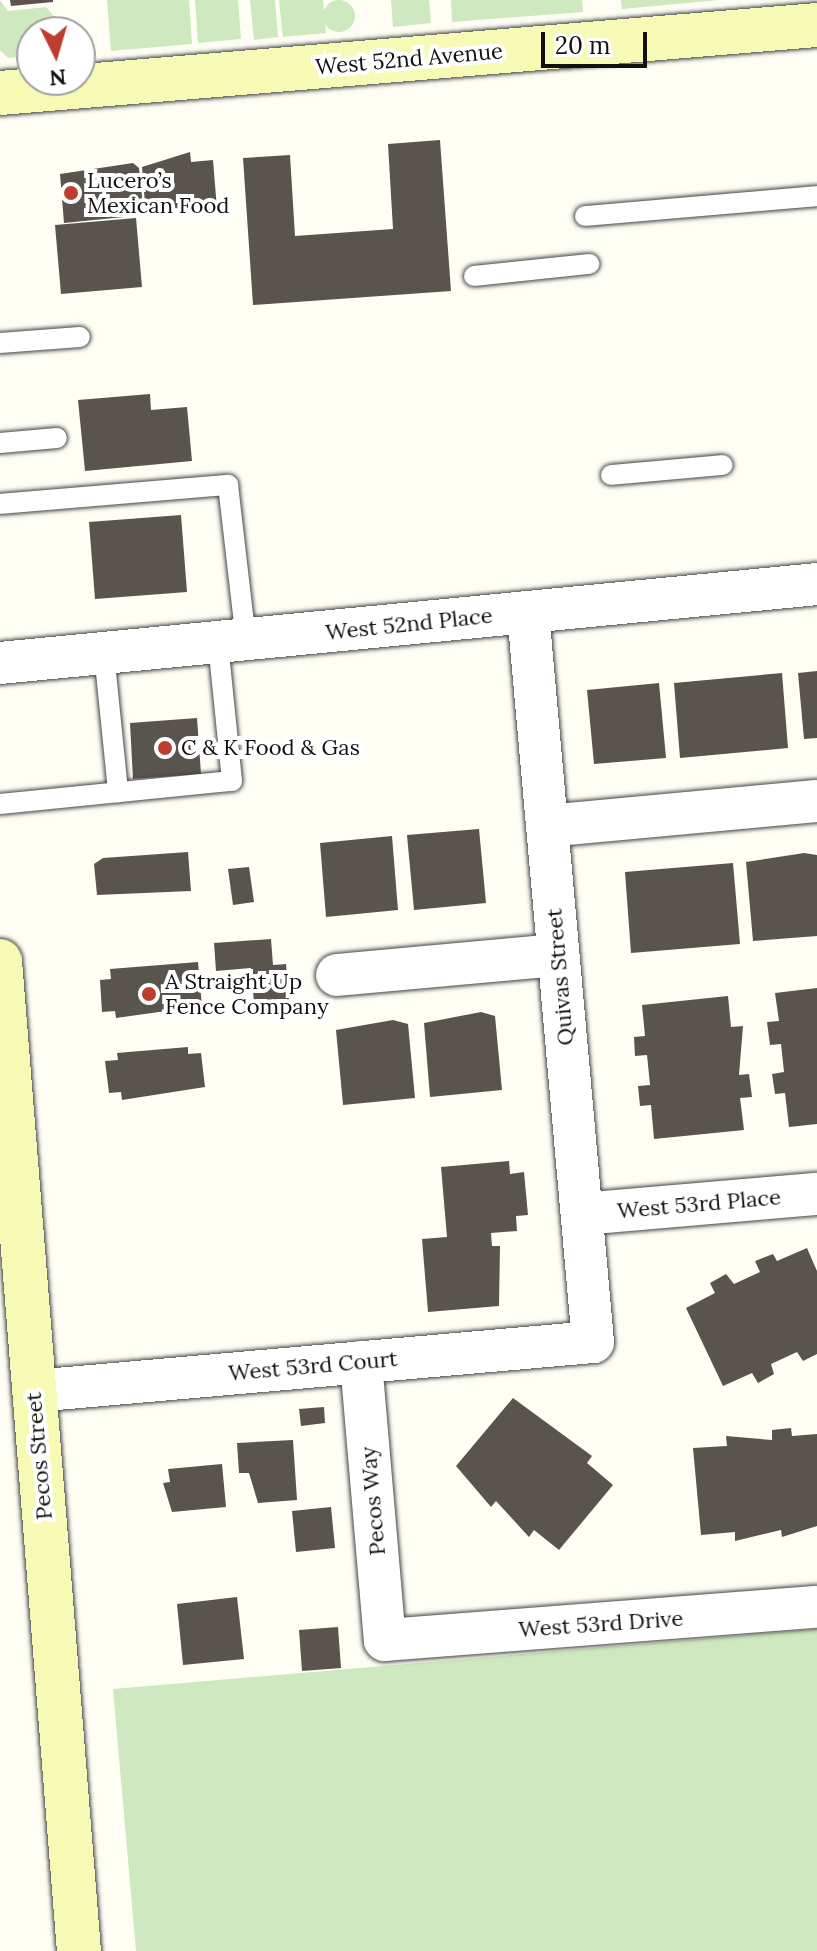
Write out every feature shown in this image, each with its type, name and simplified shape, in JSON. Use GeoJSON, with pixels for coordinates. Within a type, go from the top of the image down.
{"type":"FeatureCollection","features":[{"type":"Feature","properties":{"kind":"main road","name":"West 52nd Avenue"},"geometry":{"type":"LineString","coordinates":[[0,93],[817,25]]}},
{"type":"Feature","properties":{"kind":"main road","name":"Pecos Street"},"geometry":{"type":"LineString","coordinates":[[0,961],[8,1180],[34,1391],[79,1951]]}},
{"type":"Feature","properties":{"kind":"street","name":"West 52nd Place"},"geometry":{"type":"LineString","coordinates":[[0,663],[817,584]]}},
{"type":"Feature","properties":{"kind":"street","name":"Quivas Street"},"geometry":{"type":"LineString","coordinates":[[528,612],[593,1342]]}},
{"type":"Feature","properties":{"kind":"street"},"geometry":{"type":"LineString","coordinates":[[547,826],[817,801]]}},
{"type":"Feature","properties":{"kind":"street"},"geometry":{"type":"LineString","coordinates":[[337,975],[558,955]]}},
{"type":"Feature","properties":{"kind":"street","name":"West 53rd Place"},"geometry":{"type":"LineString","coordinates":[[582,1214],[817,1194]]}},
{"type":"Feature","properties":{"kind":"street","name":"West 53rd Court"},"geometry":{"type":"LineString","coordinates":[[34,1391],[593,1342]]}},
{"type":"Feature","properties":{"kind":"street","name":"Pecos Way"},"geometry":{"type":"LineString","coordinates":[[361,1362],[385,1640]]}},
{"type":"Feature","properties":{"kind":"street","name":"West 53rd Drive"},"geometry":{"type":"LineString","coordinates":[[385,1640],[817,1607]]}},
{"type":"Feature","properties":{"kind":"lane"},"geometry":{"type":"LineString","coordinates":[[585,216],[817,196]]}},
{"type":"Feature","properties":{"kind":"lane"},"geometry":{"type":"LineString","coordinates":[[474,276],[589,264]]}},
{"type":"Feature","properties":{"kind":"lane"},"geometry":{"type":"LineString","coordinates":[[0,343],[80,337]]}},
{"type":"Feature","properties":{"kind":"lane"},"geometry":{"type":"LineString","coordinates":[[0,443],[57,438]]}},
{"type":"Feature","properties":{"kind":"lane"},"geometry":{"type":"LineString","coordinates":[[611,475],[723,465]]}},
{"type":"Feature","properties":{"kind":"lane"},"geometry":{"type":"LineString","coordinates":[[0,504],[228,485],[232,641],[232,781],[0,804]]}},
{"type":"Feature","properties":{"kind":"lane"},"geometry":{"type":"LineString","coordinates":[[104,653],[118,792]]}},
{"type":"Feature","properties":{"kind":"green space"},"geometry":{"type":"Polygon","coordinates":[[[0,0],[8,11],[46,7],[54,16],[16,16],[16,57],[8,58],[0,50],[0,0]]]}},
{"type":"Feature","properties":{"kind":"green space"},"geometry":{"type":"Polygon","coordinates":[[[107,0],[189,0],[192,44],[111,51],[107,0]]]}},
{"type":"Feature","properties":{"kind":"green space"},"geometry":{"type":"Polygon","coordinates":[[[195,0],[238,0],[241,39],[198,43],[195,0]]]}},
{"type":"Feature","properties":{"kind":"green space"},"geometry":{"type":"Polygon","coordinates":[[[250,0],[275,0],[278,37],[254,40],[250,0]]]}},
{"type":"Feature","properties":{"kind":"green space"},"geometry":{"type":"Polygon","coordinates":[[[279,0],[323,0],[326,33],[283,37],[279,0]]]}},
{"type":"Feature","properties":{"kind":"green space"},"geometry":{"type":"Polygon","coordinates":[[[339,0],[350,5],[355,16],[350,27],[339,32],[328,27],[323,16],[328,5],[339,0]]]}},
{"type":"Feature","properties":{"kind":"green space"},"geometry":{"type":"Polygon","coordinates":[[[391,0],[429,0],[431,23],[393,27],[391,0]]]}},
{"type":"Feature","properties":{"kind":"green space"},"geometry":{"type":"Polygon","coordinates":[[[451,0],[582,0],[583,12],[452,22],[451,0]]]}},
{"type":"Feature","properties":{"kind":"green space"},"geometry":{"type":"Polygon","coordinates":[[[621,0],[720,0],[622,9],[621,0]]]}},
{"type":"Feature","properties":{"kind":"green space"},"geometry":{"type":"Polygon","coordinates":[[[817,1629],[817,1951],[136,1951],[113,1689],[817,1629]]]}},
{"type":"Feature","properties":{"kind":"building"},"geometry":{"type":"Polygon","coordinates":[[[10,0],[53,0],[53,2],[11,6],[10,0]]]}},
{"type":"Feature","properties":{"kind":"building"},"geometry":{"type":"Polygon","coordinates":[[[440,140],[451,291],[253,305],[243,158],[290,155],[295,236],[393,229],[388,144],[440,140]]]}},
{"type":"Feature","properties":{"kind":"building"},"geometry":{"type":"Polygon","coordinates":[[[190,152],[191,162],[213,160],[217,209],[146,216],[142,167],[190,152]]]}},
{"type":"Feature","properties":{"kind":"building"},"geometry":{"type":"Polygon","coordinates":[[[133,163],[139,168],[144,215],[64,223],[60,174],[133,163]]]}},
{"type":"Feature","properties":{"kind":"building"},"geometry":{"type":"Polygon","coordinates":[[[136,218],[142,287],[61,294],[55,225],[136,218]]]}},
{"type":"Feature","properties":{"kind":"building"},"geometry":{"type":"Polygon","coordinates":[[[150,394],[151,410],[187,407],[192,461],[85,471],[78,400],[150,394]]]}},
{"type":"Feature","properties":{"kind":"building"},"geometry":{"type":"Polygon","coordinates":[[[181,515],[187,592],[95,599],[89,522],[181,515]]]}},
{"type":"Feature","properties":{"kind":"building"},"geometry":{"type":"Polygon","coordinates":[[[817,671],[817,738],[804,739],[798,673],[817,671]]]}},
{"type":"Feature","properties":{"kind":"building"},"geometry":{"type":"Polygon","coordinates":[[[782,673],[788,748],[680,758],[674,683],[782,673]]]}},
{"type":"Feature","properties":{"kind":"building"},"geometry":{"type":"Polygon","coordinates":[[[659,683],[666,758],[594,764],[587,690],[659,683]]]}},
{"type":"Feature","properties":{"kind":"building","name":"C & K Food & Gas"},"geometry":{"type":"Polygon","coordinates":[[[197,718],[201,774],[133,779],[130,723],[197,718]]]}},
{"type":"Feature","properties":{"kind":"building"},"geometry":{"type":"Polygon","coordinates":[[[479,829],[486,903],[414,910],[407,835],[479,829]]]}},
{"type":"Feature","properties":{"kind":"building"},"geometry":{"type":"Polygon","coordinates":[[[392,836],[398,910],[326,917],[320,843],[392,836]]]}},
{"type":"Feature","properties":{"kind":"building"},"geometry":{"type":"Polygon","coordinates":[[[188,852],[191,891],[97,895],[94,864],[103,858],[188,852]]]}},
{"type":"Feature","properties":{"kind":"building"},"geometry":{"type":"Polygon","coordinates":[[[804,853],[817,855],[817,936],[753,941],[746,862],[804,853]]]}},
{"type":"Feature","properties":{"kind":"building"},"geometry":{"type":"Polygon","coordinates":[[[733,863],[740,944],[631,953],[625,872],[733,863]]]}},
{"type":"Feature","properties":{"kind":"building"},"geometry":{"type":"Polygon","coordinates":[[[249,867],[254,902],[233,905],[228,869],[249,867]]]}},
{"type":"Feature","properties":{"kind":"building"},"geometry":{"type":"Polygon","coordinates":[[[271,939],[273,965],[286,964],[290,1011],[255,1014],[251,968],[216,971],[214,943],[271,939]]]}},
{"type":"Feature","properties":{"kind":"building"},"geometry":{"type":"Polygon","coordinates":[[[198,962],[202,1006],[116,1018],[115,1011],[102,1012],[100,980],[111,979],[110,969],[198,962]]]}},
{"type":"Feature","properties":{"kind":"building"},"geometry":{"type":"Polygon","coordinates":[[[817,988],[817,1124],[789,1127],[785,1093],[775,1094],[772,1074],[784,1072],[781,1044],[770,1045],[767,1022],[779,1021],[775,993],[817,988]]]}},
{"type":"Feature","properties":{"kind":"building"},"geometry":{"type":"Polygon","coordinates":[[[728,996],[731,1027],[743,1026],[739,1075],[749,1074],[752,1097],[740,1098],[744,1130],[654,1139],[651,1105],[640,1106],[638,1086],[650,1085],[647,1055],[635,1056],[634,1037],[645,1036],[642,1005],[728,996]]]}},
{"type":"Feature","properties":{"kind":"building"},"geometry":{"type":"Polygon","coordinates":[[[481,1012],[495,1016],[502,1090],[430,1097],[424,1023],[481,1012]]]}},
{"type":"Feature","properties":{"kind":"building"},"geometry":{"type":"Polygon","coordinates":[[[393,1020],[408,1024],[415,1098],[343,1105],[336,1030],[393,1020]]]}},
{"type":"Feature","properties":{"kind":"building"},"geometry":{"type":"Polygon","coordinates":[[[188,1047],[188,1054],[201,1053],[205,1087],[122,1100],[121,1092],[109,1093],[105,1061],[118,1060],[117,1053],[188,1047]]]}},
{"type":"Feature","properties":{"kind":"building"},"geometry":{"type":"Polygon","coordinates":[[[509,1161],[510,1174],[524,1172],[528,1215],[516,1216],[517,1231],[491,1233],[492,1246],[500,1246],[499,1306],[428,1312],[422,1239],[447,1237],[441,1167],[509,1161]]]}},
{"type":"Feature","properties":{"kind":"building"},"geometry":{"type":"Polygon","coordinates":[[[807,1248],[817,1271],[817,1354],[803,1361],[797,1352],[771,1364],[774,1374],[758,1383],[752,1373],[723,1386],[686,1308],[715,1293],[710,1283],[726,1274],[734,1284],[760,1272],[755,1261],[773,1254],[777,1261],[807,1248]]]}},
{"type":"Feature","properties":{"kind":"building"},"geometry":{"type":"Polygon","coordinates":[[[513,1398],[592,1456],[587,1463],[613,1485],[559,1550],[534,1530],[529,1537],[496,1501],[491,1507],[456,1466],[513,1398]]]}},
{"type":"Feature","properties":{"kind":"building"},"geometry":{"type":"Polygon","coordinates":[[[324,1407],[325,1423],[301,1426],[299,1409],[324,1407]]]}},
{"type":"Feature","properties":{"kind":"building"},"geometry":{"type":"Polygon","coordinates":[[[791,1428],[792,1436],[817,1434],[817,1526],[782,1537],[781,1530],[735,1541],[735,1532],[701,1535],[693,1448],[727,1446],[726,1436],[772,1440],[772,1430],[791,1428]]]}},
{"type":"Feature","properties":{"kind":"building"},"geometry":{"type":"Polygon","coordinates":[[[293,1440],[297,1500],[258,1503],[249,1473],[239,1473],[237,1443],[293,1440]]]}},
{"type":"Feature","properties":{"kind":"building"},"geometry":{"type":"Polygon","coordinates":[[[222,1464],[226,1507],[172,1512],[163,1483],[170,1482],[168,1469],[222,1464]]]}},
{"type":"Feature","properties":{"kind":"building"},"geometry":{"type":"Polygon","coordinates":[[[331,1507],[335,1548],[296,1552],[292,1511],[331,1507]]]}},
{"type":"Feature","properties":{"kind":"building"},"geometry":{"type":"Polygon","coordinates":[[[237,1597],[244,1659],[183,1665],[177,1604],[237,1597]]]}},
{"type":"Feature","properties":{"kind":"building"},"geometry":{"type":"Polygon","coordinates":[[[338,1627],[341,1668],[302,1671],[299,1630],[338,1627]]]}},
{"type":"Feature","properties":{"kind":"place","name":"Lucero’s Mexican Food"},"geometry":{"type":"Point","coordinates":[71,193]}},
{"type":"Feature","properties":{"kind":"place","name":"C & K Food & Gas"},"geometry":{"type":"Point","coordinates":[165,748]}},
{"type":"Feature","properties":{"kind":"place","name":"A Straight Up Fence Company"},"geometry":{"type":"Point","coordinates":[149,994]}}]}
